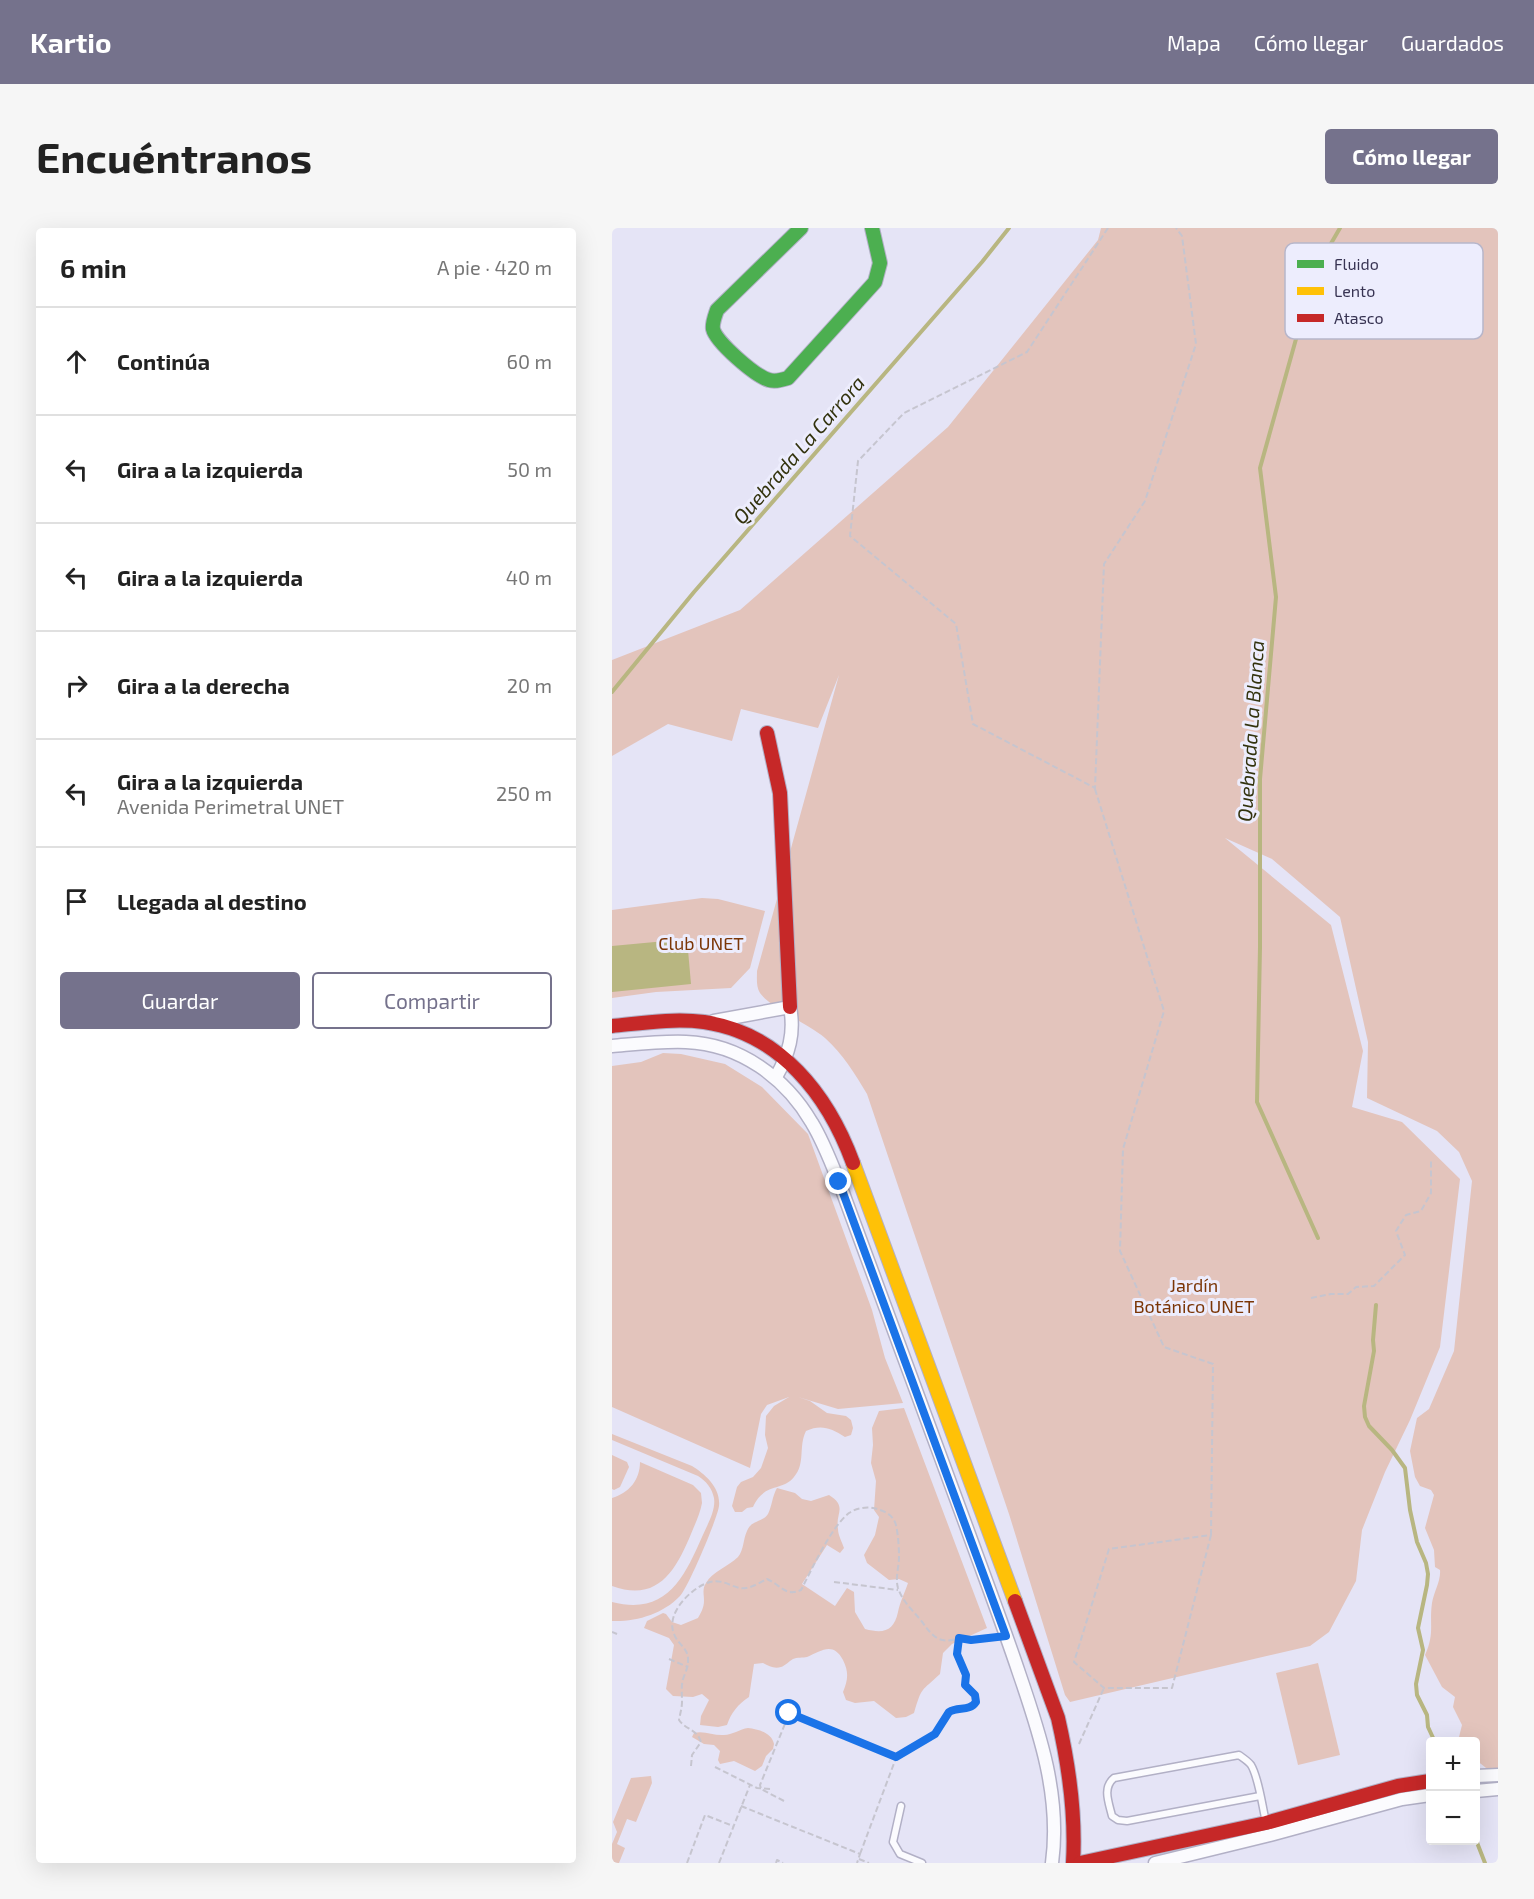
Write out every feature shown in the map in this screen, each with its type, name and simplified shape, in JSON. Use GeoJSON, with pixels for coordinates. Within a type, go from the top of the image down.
{"type":"FeatureCollection","features":[{"type":"Feature","properties":{"kind":"street"},"geometry":{"type":"LineString","coordinates":[[801,228],[717,310],[713,320],[714,330],[719,340],[768,380],[778,381],[788,378],[875,282],[880,263],[872,228]]}},
{"type":"Feature","properties":{"kind":"street"},"geometry":{"type":"LineString","coordinates":[[767,733],[780,793],[792,1019],[792,1038],[786,1060],[776,1077]]}},
{"type":"Feature","properties":{"kind":"street"},"geometry":{"type":"LineString","coordinates":[[612,1026],[646,1022],[704,1022],[790,1007]]}},
{"type":"Feature","properties":{"kind":"street"},"geometry":{"type":"LineString","coordinates":[[704,1022],[730,1029],[760,1043],[786,1060],[804,1076],[823,1100],[851,1157],[1058,1718],[1070,1765],[1075,1816],[1073,1863]]}},
{"type":"Feature","properties":{"kind":"street"},"geometry":{"type":"LineString","coordinates":[[612,1046],[687,1042],[740,1055],[776,1077],[801,1105],[814,1125],[839,1182],[1006,1636],[1047,1763],[1054,1807],[1052,1863]]}},
{"type":"Feature","properties":{"kind":"street"},"geometry":{"type":"LineString","coordinates":[[1480,1776],[1496,1775]]}},
{"type":"Feature","properties":{"kind":"street"},"geometry":{"type":"LineString","coordinates":[[1155,1863],[1400,1793],[1426,1783]]}},
{"type":"Feature","properties":{"kind":"street"},"geometry":{"type":"LineString","coordinates":[[1400,1793],[1426,1795]]}},
{"type":"Feature","properties":{"kind":"street"},"geometry":{"type":"LineString","coordinates":[[1080,1863],[1268,1829]]}},
{"type":"Feature","properties":{"kind":"lane"},"geometry":{"type":"LineString","coordinates":[[1260,1796],[1126,1821],[1112,1816],[1106,1789],[1109,1781],[1114,1778],[1239,1755],[1251,1764],[1260,1796],[1268,1829]]}},
{"type":"Feature","properties":{"kind":"lane"},"geometry":{"type":"LineString","coordinates":[[901,1806],[893,1842],[900,1854],[922,1863]]}},
{"type":"Feature","properties":{"kind":"path"},"geometry":{"type":"LineString","coordinates":[[1095,788],[973,724],[956,624],[850,536],[858,461],[904,413],[1027,352],[1108,228]]}},
{"type":"Feature","properties":{"kind":"path"},"geometry":{"type":"LineString","coordinates":[[1176,228],[1182,236],[1196,344],[1145,501],[1104,564],[1095,788],[1164,1011],[1123,1149],[1120,1251],[1164,1347],[1213,1364],[1211,1535],[1172,1688],[1104,1688],[1074,1662],[1109,1549],[1211,1535]]}},
{"type":"Feature","properties":{"kind":"path"},"geometry":{"type":"LineString","coordinates":[[1311,1298],[1331,1294],[1348,1294],[1356,1287],[1374,1286],[1405,1255],[1396,1230],[1406,1215],[1421,1211],[1431,1193],[1431,1161]]}},
{"type":"Feature","properties":{"kind":"path"},"geometry":{"type":"LineString","coordinates":[[691,1766],[692,1755],[701,1742],[697,1732],[682,1725],[680,1720],[683,1681],[688,1667],[688,1651],[674,1635],[672,1622],[680,1605],[696,1590],[711,1581],[747,1588],[767,1579],[775,1582],[787,1593],[801,1590],[833,1533],[849,1513],[864,1507],[886,1513],[896,1524],[899,1554],[898,1590],[929,1634],[935,1638],[950,1641],[959,1638],[971,1640],[1006,1636]]}},
{"type":"Feature","properties":{"kind":"path"},"geometry":{"type":"LineString","coordinates":[[834,1582],[898,1590]]}},
{"type":"Feature","properties":{"kind":"path"},"geometry":{"type":"LineString","coordinates":[[612,1632],[617,1634]]}},
{"type":"Feature","properties":{"kind":"path"},"geometry":{"type":"LineString","coordinates":[[857,1863],[896,1757],[935,1734],[949,1712],[968,1708],[976,1702],[975,1695],[965,1685],[966,1675],[957,1654],[959,1638]]}},
{"type":"Feature","properties":{"kind":"path"},"geometry":{"type":"LineString","coordinates":[[669,1659],[688,1667]]}},
{"type":"Feature","properties":{"kind":"path"},"geometry":{"type":"LineString","coordinates":[[1070,1765],[1104,1688]]}},
{"type":"Feature","properties":{"kind":"path"},"geometry":{"type":"LineString","coordinates":[[761,1789],[760,1785],[789,1713],[896,1757]]}},
{"type":"Feature","properties":{"kind":"path"},"geometry":{"type":"LineString","coordinates":[[715,1767],[784,1801]]}},
{"type":"Feature","properties":{"kind":"path"},"geometry":{"type":"LineString","coordinates":[[718,1863],[750,1785]]}},
{"type":"Feature","properties":{"kind":"path"},"geometry":{"type":"LineString","coordinates":[[761,1789],[771,1789]]}},
{"type":"Feature","properties":{"kind":"path"},"geometry":{"type":"LineString","coordinates":[[741,1806],[860,1854]]}},
{"type":"Feature","properties":{"kind":"path"},"geometry":{"type":"LineString","coordinates":[[687,1863],[705,1815],[733,1826]]}},
{"type":"Feature","properties":{"kind":"path"},"geometry":{"type":"LineString","coordinates":[[772,1858],[776,1862],[783,1863]]}},
{"type":"Feature","properties":{"kind":"path"},"geometry":{"type":"LineString","coordinates":[[859,1859],[868,1863]]}},
{"type":"Feature","properties":{"kind":"green space","name":"Jardín Botánico UNET"},"geometry":{"type":"Polygon","coordinates":[[[1101,228],[1498,228],[1498,1775],[1480,1763],[1480,1737],[1459,1737],[1462,1725],[1453,1707],[1455,1697],[1442,1687],[1425,1655],[1430,1641],[1431,1610],[1440,1570],[1435,1567],[1434,1550],[1425,1528],[1434,1495],[1431,1490],[1420,1486],[1415,1477],[1410,1451],[1417,1418],[1429,1409],[1454,1351],[1472,1181],[1459,1152],[1437,1131],[1367,1098],[1368,1042],[1340,917],[1272,859],[1225,838],[1331,925],[1363,1051],[1352,1107],[1402,1122],[1460,1179],[1440,1347],[1362,1530],[1356,1581],[1329,1632],[1310,1646],[1070,1702],[1065,1695],[1009,1514],[867,1094],[848,1065],[825,1038],[773,1005],[760,993],[758,988],[757,971],[839,675],[818,728],[741,709],[732,741],[668,724],[612,756],[612,660],[740,610],[948,427],[1098,240],[1101,228]]]}},
{"type":"Feature","properties":{"kind":"green space","name":"Club UNET"},"geometry":{"type":"Polygon","coordinates":[[[702,898],[718,899],[765,911],[750,968],[731,988],[656,992],[612,998],[612,910],[702,898]]]}},
{"type":"Feature","properties":{"kind":"green space"},"geometry":{"type":"Polygon","coordinates":[[[663,1053],[681,1054],[725,1064],[762,1087],[808,1134],[872,1310],[885,1358],[903,1403],[838,1409],[798,1397],[810,1401],[827,1413],[846,1416],[851,1420],[853,1428],[851,1435],[845,1437],[821,1427],[806,1431],[798,1472],[789,1482],[762,1494],[753,1507],[742,1512],[735,1512],[732,1506],[737,1487],[741,1482],[753,1477],[761,1468],[768,1448],[765,1435],[766,1416],[774,1406],[789,1397],[767,1405],[761,1414],[750,1468],[612,1407],[612,1066],[641,1062],[663,1053]]]}},
{"type":"Feature","properties":{"kind":"green space"},"geometry":{"type":"Polygon","coordinates":[[[904,1408],[987,1628],[952,1644],[943,1653],[940,1674],[923,1690],[914,1713],[906,1717],[896,1718],[874,1701],[855,1703],[846,1700],[843,1692],[847,1676],[845,1664],[839,1654],[826,1649],[807,1657],[795,1658],[778,1668],[763,1663],[754,1664],[749,1697],[735,1709],[727,1725],[718,1727],[700,1725],[701,1716],[709,1700],[702,1694],[693,1697],[673,1696],[666,1689],[674,1645],[669,1638],[644,1628],[647,1621],[663,1613],[672,1622],[681,1625],[698,1618],[704,1601],[706,1583],[738,1557],[749,1527],[768,1514],[777,1488],[811,1501],[829,1495],[838,1503],[840,1510],[838,1531],[844,1548],[840,1553],[827,1545],[802,1584],[835,1606],[847,1588],[854,1592],[855,1612],[865,1629],[883,1631],[894,1623],[908,1583],[899,1579],[889,1580],[867,1563],[864,1555],[875,1535],[879,1517],[874,1510],[876,1481],[871,1463],[872,1428],[879,1411],[904,1408]]]}},
{"type":"Feature","properties":{"kind":"green space"},"geometry":{"type":"Polygon","coordinates":[[[612,1434],[692,1466],[711,1482],[719,1499],[717,1513],[708,1537],[680,1596],[666,1608],[649,1616],[621,1621],[612,1621],[612,1602],[631,1605],[646,1604],[670,1590],[680,1579],[709,1523],[714,1503],[710,1488],[698,1476],[612,1440],[612,1434]]]}},
{"type":"Feature","properties":{"kind":"green space"},"geometry":{"type":"Polygon","coordinates":[[[612,1455],[627,1462],[629,1467],[620,1487],[614,1490],[612,1489],[612,1455]]]}},
{"type":"Feature","properties":{"kind":"green space"},"geometry":{"type":"Polygon","coordinates":[[[640,1462],[693,1485],[701,1493],[702,1503],[685,1547],[672,1571],[653,1587],[628,1590],[612,1586],[612,1498],[624,1493],[636,1480],[640,1462]]]}},
{"type":"Feature","properties":{"kind":"green space"},"geometry":{"type":"Polygon","coordinates":[[[1318,1663],[1340,1755],[1298,1765],[1276,1673],[1318,1663]]]}},
{"type":"Feature","properties":{"kind":"green space"},"geometry":{"type":"Polygon","coordinates":[[[748,1728],[768,1734],[774,1744],[762,1766],[755,1771],[734,1761],[720,1764],[718,1760],[720,1751],[714,1745],[704,1744],[692,1737],[698,1732],[724,1735],[748,1728]]]}},
{"type":"Feature","properties":{"kind":"green space"},"geometry":{"type":"Polygon","coordinates":[[[651,1776],[652,1783],[636,1822],[627,1819],[617,1844],[625,1848],[619,1863],[612,1863],[612,1844],[617,1832],[613,1822],[631,1778],[651,1776]]]}},
{"type":"Feature","properties":{"kind":"shaded area"},"geometry":{"type":"Polygon","coordinates":[[[687,939],[691,984],[612,992],[612,946],[687,939]]]}},
{"type":"Feature","properties":{"kind":"waterway","name":"Quebrada La Carrora"},"geometry":{"type":"LineString","coordinates":[[612,692],[694,592],[982,262],[1009,228]]}},
{"type":"Feature","properties":{"kind":"waterway","name":"Quebrada La Blanca"},"geometry":{"type":"LineString","coordinates":[[1331,243],[1340,228]]}},
{"type":"Feature","properties":{"kind":"waterway","name":"Quebrada La Blanca"},"geometry":{"type":"LineString","coordinates":[[1296,339],[1260,468],[1276,597],[1260,779],[1257,1102],[1318,1238]]}},
{"type":"Feature","properties":{"kind":"waterway","name":"Quebrada La Blanca"},"geometry":{"type":"LineString","coordinates":[[1376,1305],[1374,1351],[1364,1406],[1365,1417],[1369,1426],[1392,1450],[1405,1468],[1417,1542],[1426,1563],[1427,1585],[1418,1628],[1423,1650],[1416,1684],[1417,1695],[1427,1715],[1428,1727],[1433,1737]]}},
{"type":"Feature","properties":{"kind":"waterway","name":"Quebrada La Blanca"},"geometry":{"type":"LineString","coordinates":[[1478,1845],[1485,1863]]}},
{"type":"Feature","properties":{"kind":"traffic: fast"},"geometry":{"type":"LineString","coordinates":[[801,228],[717,310],[713,322],[716,335],[728,350],[755,372],[771,381],[788,378],[875,282],[880,263],[872,228]]}},
{"type":"Feature","properties":{"kind":"traffic: slow"},"geometry":{"type":"LineString","coordinates":[[853,1163],[1015,1601]]}},
{"type":"Feature","properties":{"kind":"traffic: jam"},"geometry":{"type":"LineString","coordinates":[[767,733],[780,793],[790,1007]]}},
{"type":"Feature","properties":{"kind":"traffic: jam"},"geometry":{"type":"LineString","coordinates":[[612,1026],[658,1021],[693,1021],[731,1028],[756,1039],[798,1071],[815,1091],[843,1138],[853,1163]]}},
{"type":"Feature","properties":{"kind":"traffic: jam"},"geometry":{"type":"LineString","coordinates":[[1015,1601],[1058,1718],[1071,1790],[1073,1863]]}},
{"type":"Feature","properties":{"kind":"traffic: jam"},"geometry":{"type":"LineString","coordinates":[[1080,1863],[1266,1823],[1398,1786],[1426,1782]]}},
{"type":"Feature","properties":{"kind":"route"},"geometry":{"type":"LineString","coordinates":[[789,1713],[896,1757],[910,1751],[935,1734],[949,1712],[968,1708],[976,1702],[975,1695],[965,1685],[966,1675],[957,1654],[956,1646],[959,1638],[971,1640],[1006,1636],[839,1182]]}}]}
